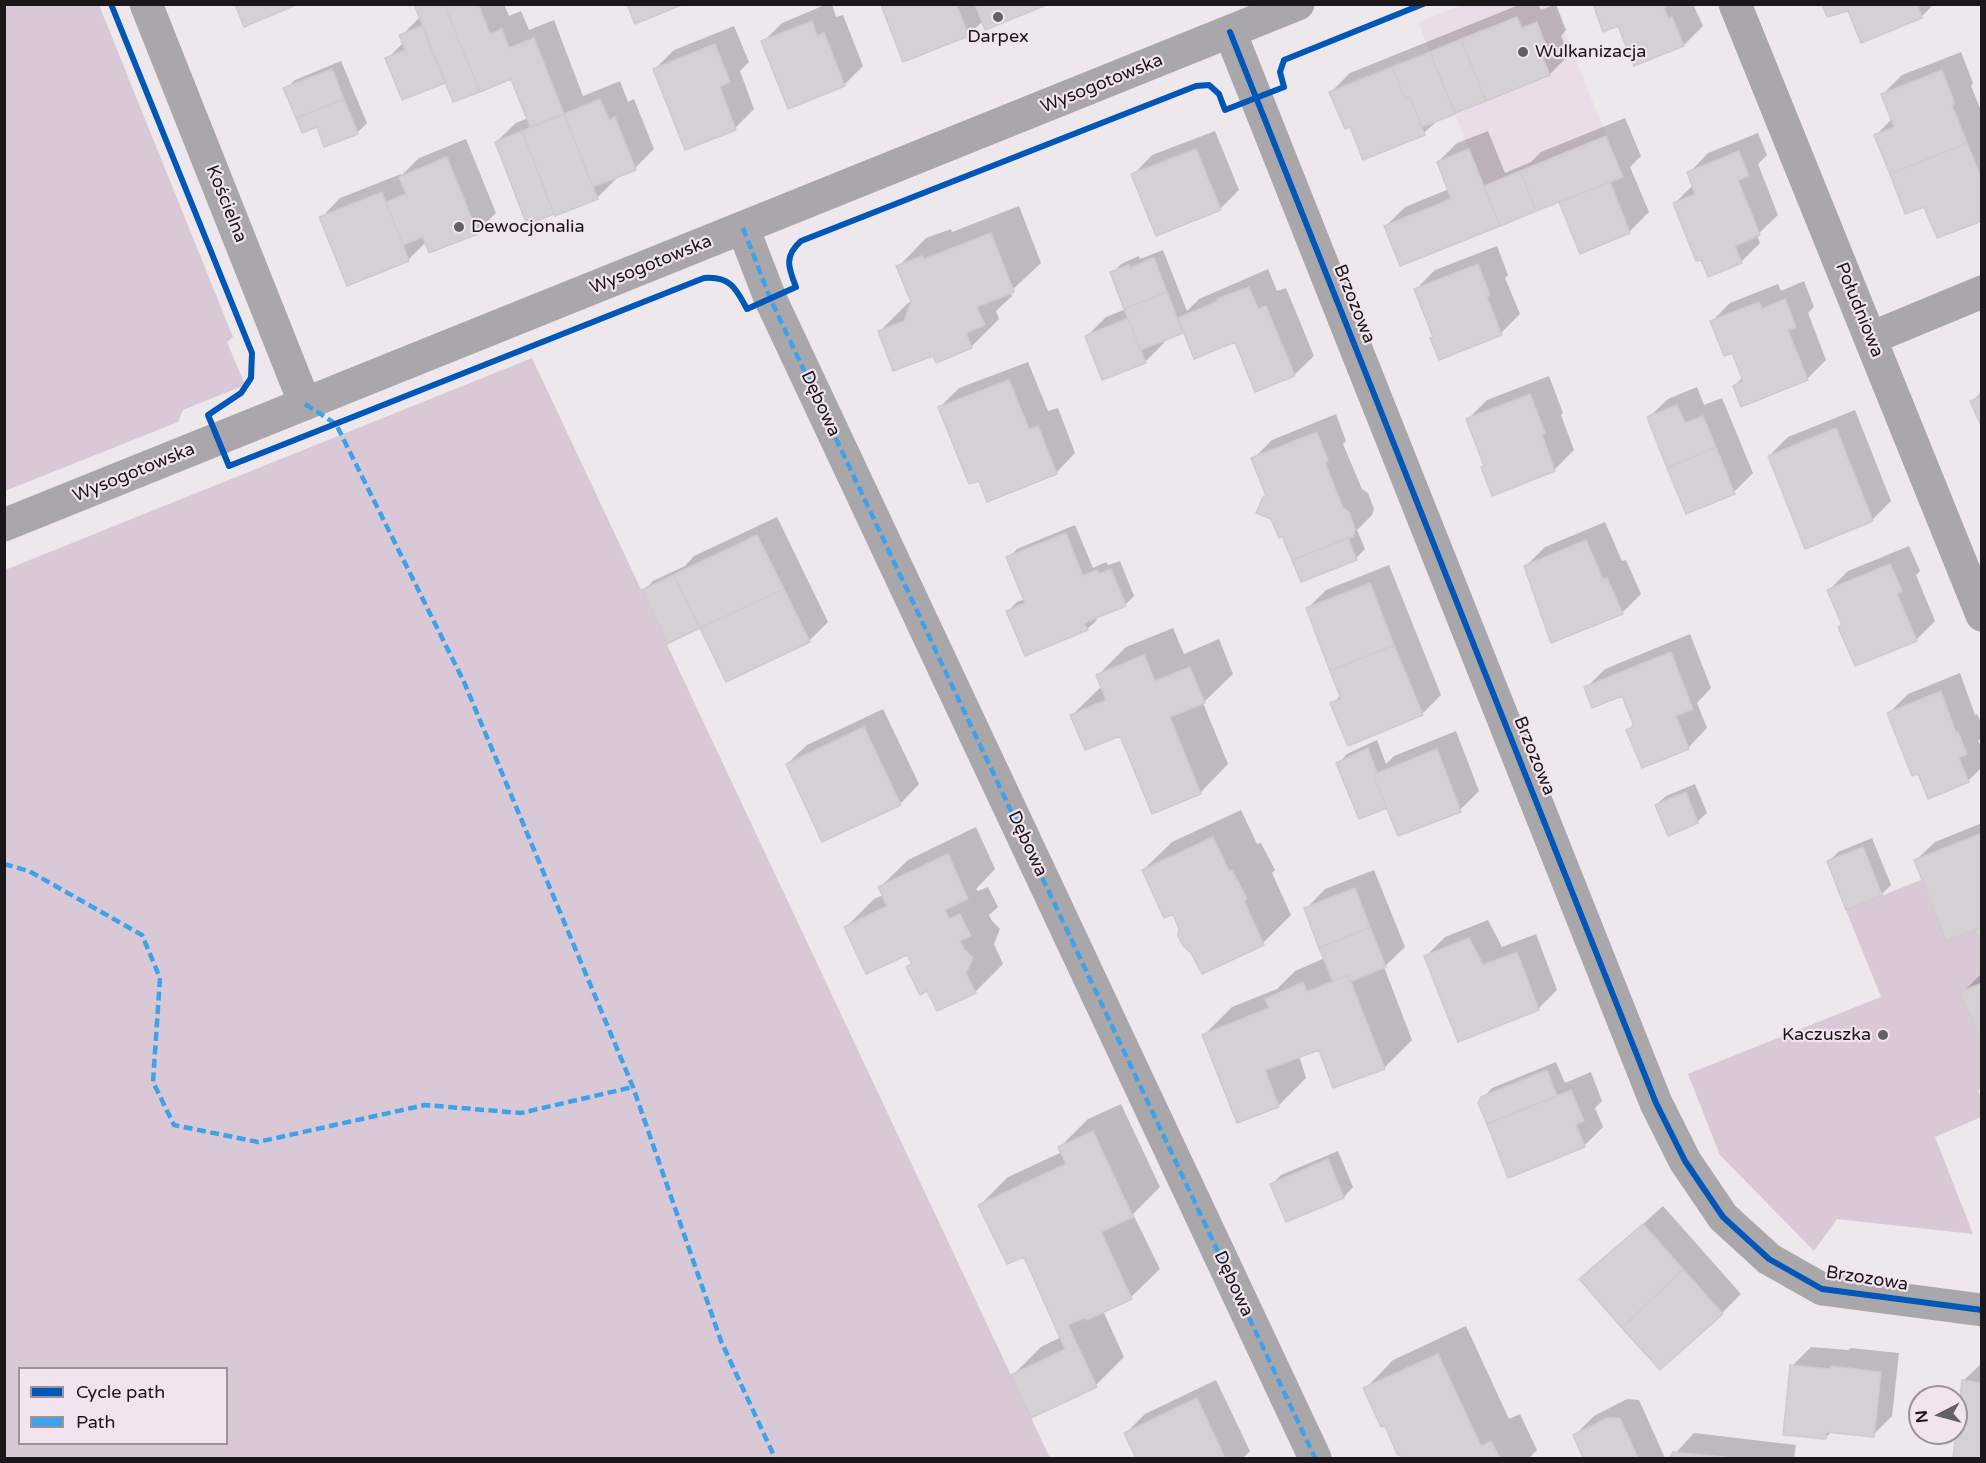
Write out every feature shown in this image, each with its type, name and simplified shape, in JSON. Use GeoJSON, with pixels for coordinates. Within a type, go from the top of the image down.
{"type":"FeatureCollection","features":[{"type":"Feature","properties":{"kind":"street","name":"Kościelna"},"geometry":{"type":"LineString","coordinates":[[146,4],[305,404]]}},
{"type":"Feature","properties":{"kind":"street","name":"Wysogotowska"},"geometry":{"type":"LineString","coordinates":[[4,525],[1298,4]]}},
{"type":"Feature","properties":{"kind":"street","name":"Południowa"},"geometry":{"type":"LineString","coordinates":[[1735,4],[1982,615]]}},
{"type":"Feature","properties":{"kind":"street","name":"Brzozowa"},"geometry":{"type":"LineString","coordinates":[[1230,32],[1652,1092],[1685,1161],[1723,1217],[1769,1259],[1822,1290],[1982,1310]]}},
{"type":"Feature","properties":{"kind":"street","name":"Dębowa"},"geometry":{"type":"LineString","coordinates":[[743,228],[770,298],[1315,1458]]}},
{"type":"Feature","properties":{"kind":"street"},"geometry":{"type":"LineString","coordinates":[[1871,338],[1982,292]]}},
{"type":"Feature","properties":{"kind":"shaded area"},"geometry":{"type":"Polygon","coordinates":[[[5,4],[99,5],[233,337],[227,342],[245,385],[183,410],[178,422],[5,491],[5,4]]]}},
{"type":"Feature","properties":{"kind":"shaded area"},"geometry":{"type":"Polygon","coordinates":[[[1463,5],[1554,5],[1623,177],[1500,226],[1418,22],[1463,5]]]}},
{"type":"Feature","properties":{"kind":"shaded area"},"geometry":{"type":"Polygon","coordinates":[[[532,358],[1050,1458],[5,1458],[5,570],[532,358]]]}},
{"type":"Feature","properties":{"kind":"shaded area","name":"Kaczuszka"},"geometry":{"type":"Polygon","coordinates":[[[1921,880],[1946,941],[1975,930],[1981,945],[1981,983],[1960,992],[1981,1044],[1981,1089],[1978,1090],[1981,1098],[1981,1117],[1935,1137],[1973,1234],[1837,1219],[1814,1251],[1720,1155],[1688,1074],[1881,997],[1846,910],[1921,880]]]}},
{"type":"Feature","properties":{"kind":"building"},"geometry":{"type":"Polygon","coordinates":[[[235,4],[298,4],[244,27],[235,4]]]}},
{"type":"Feature","properties":{"kind":"building"},"geometry":{"type":"Polygon","coordinates":[[[414,4],[444,4],[480,92],[453,102],[414,4]]]}},
{"type":"Feature","properties":{"kind":"building"},"geometry":{"type":"Polygon","coordinates":[[[444,4],[478,4],[490,34],[502,29],[509,48],[534,38],[564,114],[530,127],[511,79],[480,92],[444,4]]]}},
{"type":"Feature","properties":{"kind":"building"},"geometry":{"type":"Polygon","coordinates":[[[627,4],[684,4],[635,24],[627,4]]]}},
{"type":"Feature","properties":{"kind":"building"},"geometry":{"type":"Polygon","coordinates":[[[956,4],[969,36],[903,62],[881,5],[956,4]]]}},
{"type":"Feature","properties":{"kind":"building","name":"Darpex"},"geometry":{"type":"Polygon","coordinates":[[[975,4],[1049,4],[985,30],[975,4]]]}},
{"type":"Feature","properties":{"kind":"building"},"geometry":{"type":"Polygon","coordinates":[[[1593,4],[1667,4],[1664,9],[1669,19],[1672,17],[1684,46],[1634,66],[1618,26],[1603,32],[1593,4]]]}},
{"type":"Feature","properties":{"kind":"building"},"geometry":{"type":"Polygon","coordinates":[[[1822,4],[1917,4],[1922,18],[1861,43],[1848,11],[1827,17],[1822,4]]]}},
{"type":"Feature","properties":{"kind":"building"},"geometry":{"type":"Polygon","coordinates":[[[1517,17],[1522,28],[1537,22],[1548,51],[1541,53],[1550,75],[1486,101],[1461,39],[1517,17]]]}},
{"type":"Feature","properties":{"kind":"building"},"geometry":{"type":"Polygon","coordinates":[[[812,21],[817,36],[824,33],[845,86],[788,109],[761,41],[812,21]]]}},
{"type":"Feature","properties":{"kind":"building"},"geometry":{"type":"Polygon","coordinates":[[[422,26],[445,83],[402,100],[385,58],[405,50],[399,35],[422,26]]]}},
{"type":"Feature","properties":{"kind":"building"},"geometry":{"type":"Polygon","coordinates":[[[1461,39],[1486,101],[1455,113],[1430,52],[1461,39]]]}},
{"type":"Feature","properties":{"kind":"building"},"geometry":{"type":"Polygon","coordinates":[[[715,44],[730,82],[720,87],[736,130],[685,150],[653,69],[715,44]]]}},
{"type":"Feature","properties":{"kind":"building"},"geometry":{"type":"Polygon","coordinates":[[[1430,52],[1455,114],[1422,127],[1410,97],[1405,99],[1392,67],[1430,52]]]}},
{"type":"Feature","properties":{"kind":"building"},"geometry":{"type":"Polygon","coordinates":[[[1392,67],[1405,99],[1410,97],[1425,135],[1363,160],[1350,127],[1345,129],[1329,92],[1392,67]]]}},
{"type":"Feature","properties":{"kind":"building"},"geometry":{"type":"Polygon","coordinates":[[[332,69],[344,99],[296,118],[283,88],[332,69]]]}},
{"type":"Feature","properties":{"kind":"building"},"geometry":{"type":"Polygon","coordinates":[[[1942,70],[1955,104],[1952,105],[1967,143],[1890,174],[1874,135],[1894,127],[1881,94],[1942,70]]]}},
{"type":"Feature","properties":{"kind":"building"},"geometry":{"type":"Polygon","coordinates":[[[344,99],[358,134],[324,147],[317,127],[302,133],[296,118],[344,99]]]}},
{"type":"Feature","properties":{"kind":"building"},"geometry":{"type":"Polygon","coordinates":[[[600,99],[609,120],[615,117],[636,170],[593,187],[564,114],[600,99]]]}},
{"type":"Feature","properties":{"kind":"building"},"geometry":{"type":"Polygon","coordinates":[[[564,114],[598,199],[555,216],[522,131],[564,114]]]}},
{"type":"Feature","properties":{"kind":"building"},"geometry":{"type":"Polygon","coordinates":[[[522,131],[554,214],[527,225],[495,142],[522,131]]]}},
{"type":"Feature","properties":{"kind":"building"},"geometry":{"type":"Polygon","coordinates":[[[1606,136],[1623,177],[1536,211],[1520,171],[1606,136]]]}},
{"type":"Feature","properties":{"kind":"building"},"geometry":{"type":"Polygon","coordinates":[[[1967,143],[1982,180],[1982,221],[1937,238],[1924,207],[1905,214],[1890,174],[1967,143]]]}},
{"type":"Feature","properties":{"kind":"building"},"geometry":{"type":"Polygon","coordinates":[[[1196,149],[1221,210],[1156,236],[1131,174],[1196,149]]]}},
{"type":"Feature","properties":{"kind":"building"},"geometry":{"type":"Polygon","coordinates":[[[1469,149],[1500,226],[1400,266],[1384,226],[1451,199],[1437,162],[1469,149]]]}},
{"type":"Feature","properties":{"kind":"building"},"geometry":{"type":"Polygon","coordinates":[[[1739,151],[1749,176],[1738,180],[1760,235],[1735,246],[1742,263],[1708,277],[1701,260],[1696,261],[1673,203],[1695,194],[1687,172],[1739,151]]]}},
{"type":"Feature","properties":{"kind":"building"},"geometry":{"type":"Polygon","coordinates":[[[447,157],[478,234],[429,253],[423,237],[403,245],[386,202],[406,194],[399,177],[447,157]]]}},
{"type":"Feature","properties":{"kind":"building"},"geometry":{"type":"Polygon","coordinates":[[[1520,171],[1536,211],[1500,226],[1484,186],[1520,171]]]}},
{"type":"Feature","properties":{"kind":"building"},"geometry":{"type":"Polygon","coordinates":[[[1610,182],[1630,233],[1580,254],[1559,202],[1610,182]]]}},
{"type":"Feature","properties":{"kind":"building"},"geometry":{"type":"Polygon","coordinates":[[[382,192],[409,261],[347,286],[319,217],[382,192]]]}},
{"type":"Feature","properties":{"kind":"building"},"geometry":{"type":"Polygon","coordinates":[[[991,233],[1014,292],[977,307],[985,325],[966,333],[972,348],[936,363],[933,356],[893,371],[878,331],[904,321],[911,302],[896,266],[922,256],[924,259],[991,233]]]}},
{"type":"Feature","properties":{"kind":"building"},"geometry":{"type":"Polygon","coordinates":[[[1154,258],[1167,292],[1124,309],[1110,272],[1129,265],[1130,268],[1154,258]]]}},
{"type":"Feature","properties":{"kind":"building"},"geometry":{"type":"Polygon","coordinates":[[[1478,264],[1490,295],[1487,297],[1502,335],[1439,360],[1430,338],[1433,337],[1414,289],[1478,264]]]}},
{"type":"Feature","properties":{"kind":"building"},"geometry":{"type":"Polygon","coordinates":[[[1249,287],[1258,309],[1266,306],[1295,376],[1255,392],[1235,342],[1194,359],[1178,318],[1218,301],[1217,299],[1249,287]]]}},
{"type":"Feature","properties":{"kind":"building"},"geometry":{"type":"Polygon","coordinates":[[[1167,292],[1183,333],[1141,350],[1124,309],[1167,292]]]}},
{"type":"Feature","properties":{"kind":"building"},"geometry":{"type":"Polygon","coordinates":[[[1785,299],[1796,327],[1788,330],[1808,380],[1741,407],[1733,386],[1743,381],[1732,353],[1724,356],[1710,321],[1759,302],[1762,309],[1785,299]]]}},
{"type":"Feature","properties":{"kind":"building"},"geometry":{"type":"Polygon","coordinates":[[[1128,318],[1146,363],[1102,380],[1085,336],[1128,318]]]}},
{"type":"Feature","properties":{"kind":"building"},"geometry":{"type":"Polygon","coordinates":[[[1009,380],[1029,429],[1038,426],[1057,474],[987,502],[979,481],[969,484],[938,407],[1009,380]]]}},
{"type":"Feature","properties":{"kind":"building"},"geometry":{"type":"Polygon","coordinates":[[[1530,394],[1545,433],[1542,435],[1555,471],[1492,496],[1481,467],[1484,466],[1466,419],[1530,394]]]}},
{"type":"Feature","properties":{"kind":"building"},"geometry":{"type":"Polygon","coordinates":[[[1982,396],[1982,428],[1970,401],[1982,396]]]}},
{"type":"Feature","properties":{"kind":"building"},"geometry":{"type":"Polygon","coordinates":[[[1677,405],[1685,423],[1703,416],[1716,447],[1667,468],[1647,417],[1677,405]]]}},
{"type":"Feature","properties":{"kind":"building"},"geometry":{"type":"Polygon","coordinates":[[[1836,428],[1873,521],[1805,549],[1768,456],[1836,428]]]}},
{"type":"Feature","properties":{"kind":"building"},"geometry":{"type":"Polygon","coordinates":[[[1317,432],[1328,461],[1325,463],[1343,508],[1349,512],[1355,529],[1354,536],[1292,560],[1282,536],[1279,538],[1271,519],[1256,513],[1263,497],[1266,496],[1251,458],[1317,432]]]}},
{"type":"Feature","properties":{"kind":"building"},"geometry":{"type":"Polygon","coordinates":[[[1716,447],[1735,494],[1686,514],[1667,468],[1716,447]]]}},
{"type":"Feature","properties":{"kind":"building"},"geometry":{"type":"Polygon","coordinates":[[[1066,533],[1083,576],[1097,570],[1099,574],[1111,569],[1126,606],[1084,623],[1088,630],[1025,656],[1006,611],[1025,603],[1006,557],[1066,533]]]}},
{"type":"Feature","properties":{"kind":"building"},"geometry":{"type":"Polygon","coordinates":[[[757,535],[784,589],[700,628],[673,575],[757,535]]]}},
{"type":"Feature","properties":{"kind":"building"},"geometry":{"type":"Polygon","coordinates":[[[1348,538],[1357,560],[1301,582],[1292,560],[1348,538]]]}},
{"type":"Feature","properties":{"kind":"building"},"geometry":{"type":"Polygon","coordinates":[[[1586,540],[1603,579],[1607,578],[1623,614],[1551,643],[1524,566],[1586,540]]]}},
{"type":"Feature","properties":{"kind":"building"},"geometry":{"type":"Polygon","coordinates":[[[1890,564],[1902,591],[1897,594],[1917,641],[1855,666],[1838,627],[1842,625],[1827,590],[1890,564]]]}},
{"type":"Feature","properties":{"kind":"building"},"geometry":{"type":"Polygon","coordinates":[[[673,575],[700,628],[667,644],[642,590],[673,575]]]}},
{"type":"Feature","properties":{"kind":"building"},"geometry":{"type":"Polygon","coordinates":[[[1370,583],[1394,645],[1330,671],[1306,608],[1370,583]]]}},
{"type":"Feature","properties":{"kind":"building"},"geometry":{"type":"Polygon","coordinates":[[[784,589],[810,642],[726,682],[700,628],[784,589]]]}},
{"type":"Feature","properties":{"kind":"building"},"geometry":{"type":"Polygon","coordinates":[[[1394,645],[1423,715],[1348,746],[1330,703],[1341,699],[1330,671],[1394,645]]]}},
{"type":"Feature","properties":{"kind":"building"},"geometry":{"type":"Polygon","coordinates":[[[1671,652],[1693,709],[1676,716],[1689,749],[1642,768],[1626,730],[1634,726],[1622,696],[1592,708],[1584,687],[1671,652]]]}},
{"type":"Feature","properties":{"kind":"building"},"geometry":{"type":"Polygon","coordinates":[[[1144,655],[1155,681],[1190,667],[1205,703],[1170,717],[1201,794],[1152,814],[1120,736],[1085,750],[1070,715],[1106,700],[1096,675],[1144,655]]]}},
{"type":"Feature","properties":{"kind":"building"},"geometry":{"type":"Polygon","coordinates":[[[1941,691],[1956,733],[1958,732],[1967,754],[1959,758],[1969,782],[1928,799],[1918,774],[1912,776],[1887,713],[1941,691]]]}},
{"type":"Feature","properties":{"kind":"building"},"geometry":{"type":"Polygon","coordinates":[[[864,727],[901,805],[822,842],[786,764],[864,727]]]}},
{"type":"Feature","properties":{"kind":"building"},"geometry":{"type":"Polygon","coordinates":[[[1368,748],[1377,773],[1373,775],[1387,808],[1359,819],[1336,763],[1368,748]]]}},
{"type":"Feature","properties":{"kind":"building"},"geometry":{"type":"Polygon","coordinates":[[[1437,749],[1461,812],[1398,836],[1373,775],[1437,749]]]}},
{"type":"Feature","properties":{"kind":"building"},"geometry":{"type":"Polygon","coordinates":[[[1686,792],[1698,823],[1668,836],[1655,805],[1686,792]]]}},
{"type":"Feature","properties":{"kind":"building"},"geometry":{"type":"Polygon","coordinates":[[[1982,833],[1982,927],[1946,941],[1914,860],[1982,833]]]}},
{"type":"Feature","properties":{"kind":"building"},"geometry":{"type":"Polygon","coordinates":[[[1213,837],[1229,871],[1232,870],[1247,899],[1244,901],[1264,945],[1202,974],[1191,953],[1183,946],[1178,936],[1179,929],[1173,914],[1164,918],[1142,870],[1213,837]]]}},
{"type":"Feature","properties":{"kind":"building"},"geometry":{"type":"Polygon","coordinates":[[[1863,847],[1882,895],[1846,910],[1827,861],[1863,847]]]}},
{"type":"Feature","properties":{"kind":"building"},"geometry":{"type":"Polygon","coordinates":[[[948,854],[968,899],[945,910],[949,919],[960,914],[971,936],[960,941],[973,958],[966,973],[976,993],[937,1011],[927,991],[920,995],[906,967],[912,964],[907,955],[866,974],[844,927],[887,906],[878,887],[948,854]]]}},
{"type":"Feature","properties":{"kind":"building"},"geometry":{"type":"Polygon","coordinates":[[[1355,888],[1370,927],[1319,948],[1304,908],[1355,888]]]}},
{"type":"Feature","properties":{"kind":"building"},"geometry":{"type":"Polygon","coordinates":[[[1370,927],[1386,967],[1350,982],[1348,975],[1333,981],[1319,948],[1370,927]]]}},
{"type":"Feature","properties":{"kind":"building"},"geometry":{"type":"Polygon","coordinates":[[[1982,927],[1982,945],[1975,930],[1982,927]]]}},
{"type":"Feature","properties":{"kind":"building"},"geometry":{"type":"Polygon","coordinates":[[[1469,938],[1483,965],[1517,952],[1539,1010],[1458,1042],[1424,956],[1469,938]]]}},
{"type":"Feature","properties":{"kind":"building"},"geometry":{"type":"Polygon","coordinates":[[[1348,975],[1385,1069],[1333,1088],[1319,1050],[1265,1070],[1279,1107],[1237,1123],[1202,1035],[1269,1008],[1265,999],[1303,982],[1307,992],[1348,975]]]}},
{"type":"Feature","properties":{"kind":"building"},"geometry":{"type":"Polygon","coordinates":[[[1982,983],[1982,1044],[1960,992],[1982,983]]]}},
{"type":"Feature","properties":{"kind":"building"},"geometry":{"type":"Polygon","coordinates":[[[1547,1070],[1557,1096],[1487,1124],[1478,1103],[1481,1097],[1547,1070]]]}},
{"type":"Feature","properties":{"kind":"building"},"geometry":{"type":"Polygon","coordinates":[[[1571,1090],[1584,1121],[1576,1124],[1585,1147],[1508,1178],[1487,1124],[1571,1090]]]}},
{"type":"Feature","properties":{"kind":"building"},"geometry":{"type":"Polygon","coordinates":[[[1093,1131],[1133,1217],[1101,1232],[1132,1299],[1087,1320],[1086,1317],[1068,1325],[1097,1387],[1031,1418],[1011,1375],[1065,1349],[1024,1257],[1007,1264],[978,1205],[1066,1164],[1058,1147],[1093,1131]]]}},
{"type":"Feature","properties":{"kind":"building"},"geometry":{"type":"Polygon","coordinates":[[[1328,1159],[1344,1198],[1286,1222],[1270,1184],[1328,1159]]]}},
{"type":"Feature","properties":{"kind":"building"},"geometry":{"type":"Polygon","coordinates":[[[1643,1224],[1683,1269],[1622,1328],[1579,1279],[1643,1224]]]}},
{"type":"Feature","properties":{"kind":"building"},"geometry":{"type":"Polygon","coordinates":[[[1683,1269],[1723,1314],[1660,1370],[1622,1328],[1683,1269]]]}},
{"type":"Feature","properties":{"kind":"building"},"geometry":{"type":"Polygon","coordinates":[[[1438,1354],[1481,1446],[1491,1441],[1500,1458],[1404,1458],[1397,1454],[1385,1426],[1381,1427],[1363,1388],[1438,1354]]]}},
{"type":"Feature","properties":{"kind":"building"},"geometry":{"type":"Polygon","coordinates":[[[1790,1365],[1830,1369],[1831,1366],[1881,1372],[1874,1437],[1826,1432],[1826,1439],[1783,1435],[1790,1365]]]}},
{"type":"Feature","properties":{"kind":"building"},"geometry":{"type":"Polygon","coordinates":[[[1962,1380],[1982,1383],[1982,1458],[1953,1458],[1954,1445],[1968,1445],[1968,1385],[1961,1385],[1962,1380]]]}},
{"type":"Feature","properties":{"kind":"building"},"geometry":{"type":"Polygon","coordinates":[[[1197,1398],[1225,1458],[1136,1458],[1124,1433],[1197,1398]]]}},
{"type":"Feature","properties":{"kind":"building"},"geometry":{"type":"Polygon","coordinates":[[[1607,1418],[1620,1418],[1638,1458],[1583,1458],[1573,1435],[1607,1418]]]}},
{"type":"Feature","properties":{"kind":"building"},"geometry":{"type":"Polygon","coordinates":[[[1673,1452],[1733,1458],[1669,1458],[1673,1452]]]}},
{"type":"Feature","properties":{"kind":"marked path"},"geometry":{"type":"LineString","coordinates":[[743,228],[770,298],[1315,1458]]}},
{"type":"Feature","properties":{"kind":"marked path"},"geometry":{"type":"LineString","coordinates":[[305,404],[336,424],[464,682],[633,1087],[721,1341],[775,1458]]}},
{"type":"Feature","properties":{"kind":"marked path"},"geometry":{"type":"LineString","coordinates":[[4,864],[29,871],[142,935],[160,978],[153,1082],[174,1125],[258,1142],[425,1105],[521,1113],[633,1087]]}},
{"type":"Feature","properties":{"kind":"cycle path"},"geometry":{"type":"LineString","coordinates":[[111,4],[252,353],[251,378],[241,393],[208,415],[229,466],[704,278],[726,281],[735,289],[747,309],[796,287],[789,262],[792,252],[801,241],[1196,86],[1209,85],[1219,94],[1225,110],[1284,87],[1280,72],[1284,60],[1423,4]]}},
{"type":"Feature","properties":{"kind":"cycle path"},"geometry":{"type":"LineString","coordinates":[[1230,32],[1656,1103],[1685,1161],[1723,1217],[1769,1259],[1822,1289],[1982,1310]]}},
{"type":"Feature","properties":{"kind":"place","name":"Darpex"},"geometry":{"type":"Point","coordinates":[998,17]}},
{"type":"Feature","properties":{"kind":"place","name":"Wulkanizacja"},"geometry":{"type":"Point","coordinates":[1523,52]}},
{"type":"Feature","properties":{"kind":"place","name":"Dewocjonalia"},"geometry":{"type":"Point","coordinates":[459,227]}},
{"type":"Feature","properties":{"kind":"place","name":"Kaczuszka"},"geometry":{"type":"Point","coordinates":[1883,1035]}}]}
